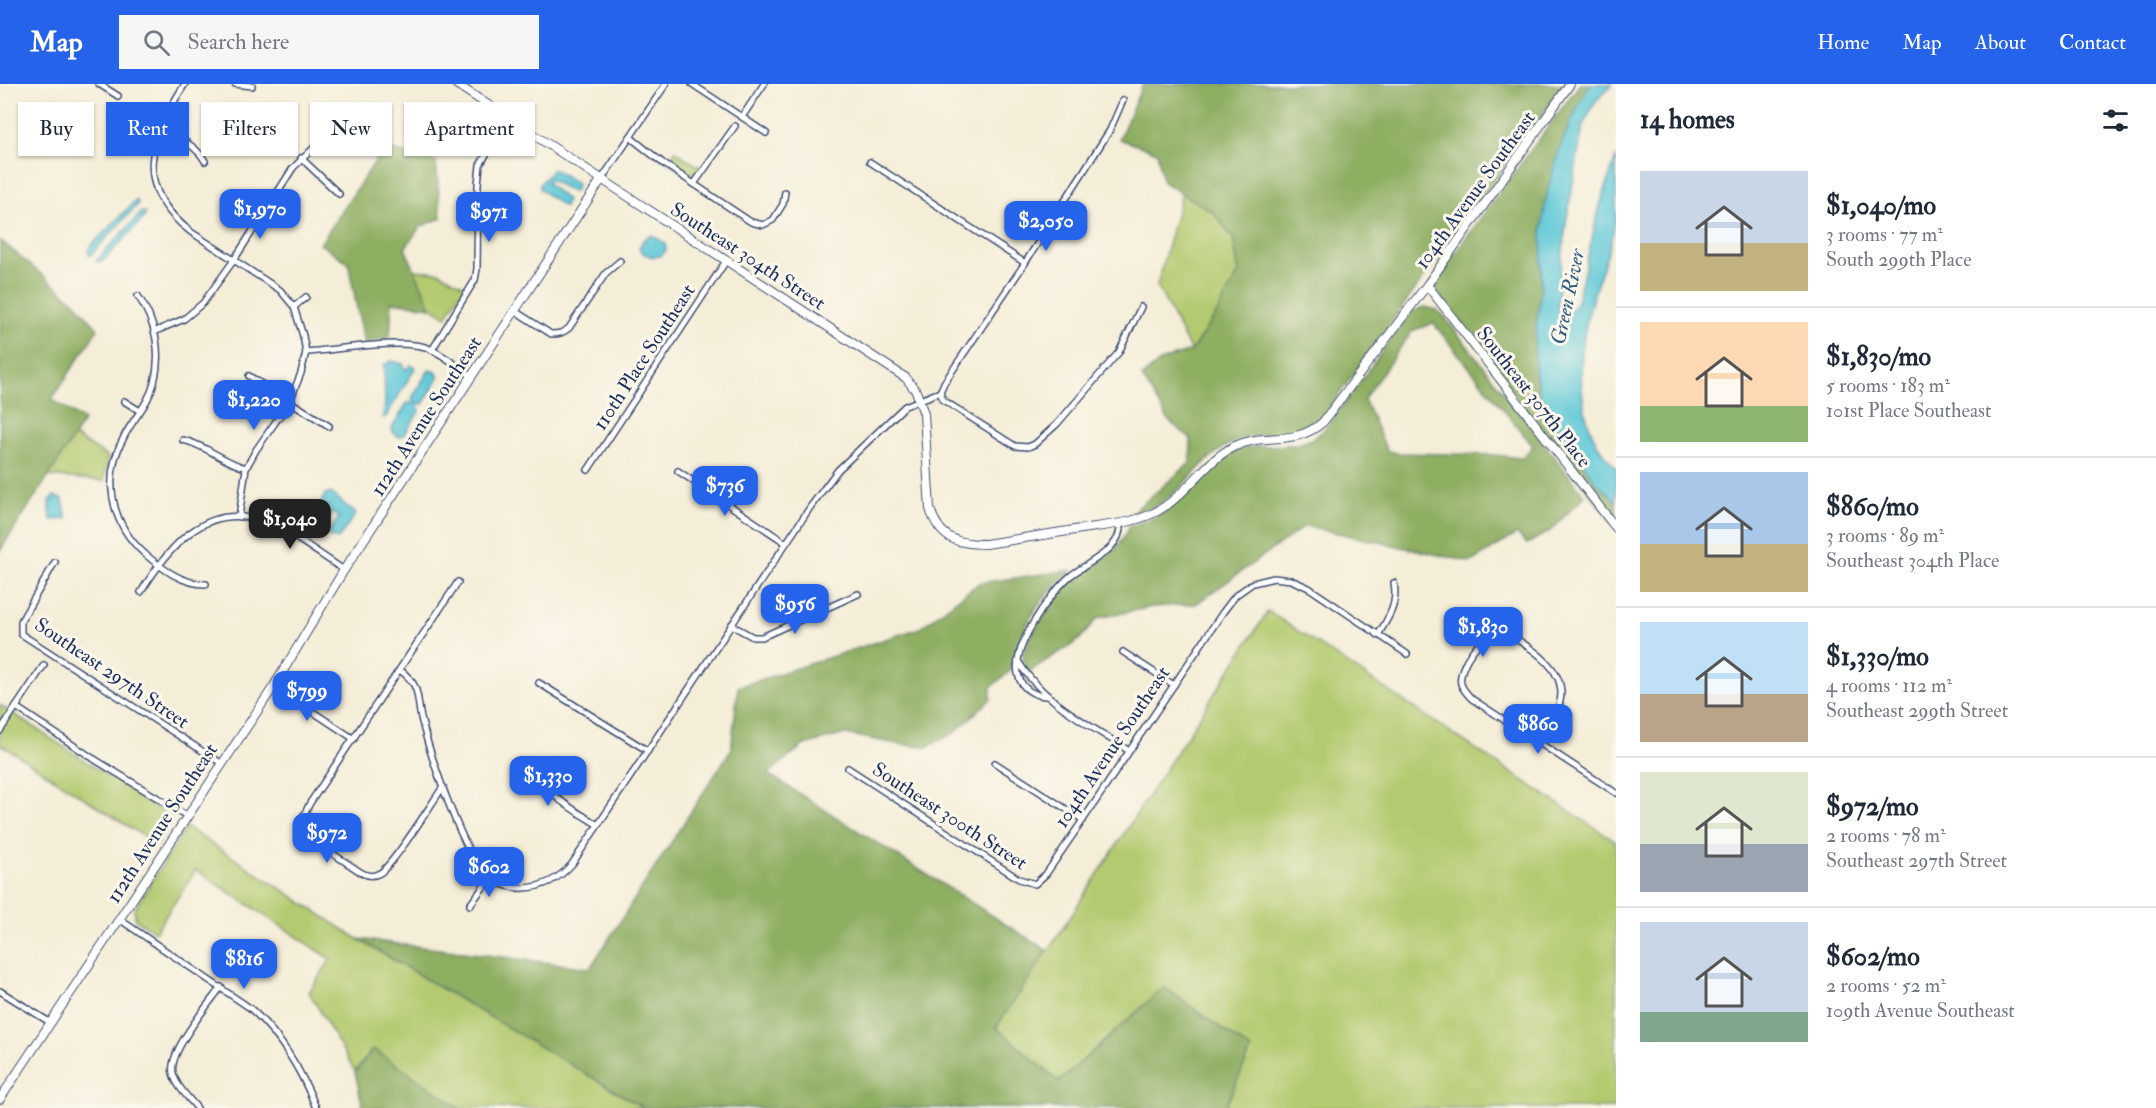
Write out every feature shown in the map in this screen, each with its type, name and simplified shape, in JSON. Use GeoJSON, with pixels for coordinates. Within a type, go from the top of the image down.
{"type":"FeatureCollection","features":[{"type":"Feature","properties":{"kind":"street"},"geometry":{"type":"LineString","coordinates":[[99,84],[118,96]]}},
{"type":"Feature","properties":{"kind":"street"},"geometry":{"type":"LineString","coordinates":[[175,102],[185,84]]}},
{"type":"Feature","properties":{"kind":"street"},"geometry":{"type":"LineString","coordinates":[[235,84],[252,86]]}},
{"type":"Feature","properties":{"kind":"street","name":"Southeast 304th Street"},"geometry":{"type":"LineString","coordinates":[[456,84],[484,102]]}},
{"type":"Feature","properties":{"kind":"street","name":"112th Avenue Southeast"},"geometry":{"type":"LineString","coordinates":[[0,1099],[274,686],[344,570],[666,84]]}},
{"type":"Feature","properties":{"kind":"street"},"geometry":{"type":"LineString","coordinates":[[692,84],[766,133]]}},
{"type":"Feature","properties":{"kind":"street"},"geometry":{"type":"LineString","coordinates":[[742,117],[764,84]]}},
{"type":"Feature","properties":{"kind":"street","name":"104th Avenue Southeast"},"geometry":{"type":"LineString","coordinates":[[1427,285],[1570,84]]}},
{"type":"Feature","properties":{"kind":"street"},"geometry":{"type":"LineString","coordinates":[[1123,100],[1110,130],[1025,263],[944,383],[940,392],[943,400],[1014,446],[1028,447],[1035,444],[1057,424],[1119,352],[1141,307]]}},
{"type":"Feature","properties":{"kind":"street"},"geometry":{"type":"LineString","coordinates":[[694,184],[735,126]]}},
{"type":"Feature","properties":{"kind":"street","name":"Southeast 304th Street"},"geometry":{"type":"LineString","coordinates":[[535,136],[900,374],[911,384],[920,399]]}},
{"type":"Feature","properties":{"kind":"street"},"geometry":{"type":"LineString","coordinates":[[630,137],[664,164],[751,222],[768,224],[777,216],[785,192]]}},
{"type":"Feature","properties":{"kind":"street"},"geometry":{"type":"LineString","coordinates":[[189,143],[199,151],[205,161]]}},
{"type":"Feature","properties":{"kind":"street"},"geometry":{"type":"LineString","coordinates":[[156,331],[179,322],[195,311],[209,295],[284,181],[310,150]]}},
{"type":"Feature","properties":{"kind":"street"},"geometry":{"type":"LineString","coordinates":[[153,156],[152,175],[161,200],[177,222],[273,284],[294,307],[301,325],[306,352],[301,373],[290,401],[246,468],[239,517]]}},
{"type":"Feature","properties":{"kind":"street"},"geometry":{"type":"LineString","coordinates":[[432,350],[475,280],[478,184],[480,165],[485,156]]}},
{"type":"Feature","properties":{"kind":"street"},"geometry":{"type":"LineString","coordinates":[[301,158],[339,194]]}},
{"type":"Feature","properties":{"kind":"street"},"geometry":{"type":"LineString","coordinates":[[870,162],[1025,263]]}},
{"type":"Feature","properties":{"kind":"street"},"geometry":{"type":"LineString","coordinates":[[515,311],[551,334],[558,334],[569,328],[606,273],[620,261]]}},
{"type":"Feature","properties":{"kind":"street","name":"110th Place Southeast"},"geometry":{"type":"LineString","coordinates":[[588,470],[726,261]]}},
{"type":"Feature","properties":{"kind":"street"},"geometry":{"type":"LineString","coordinates":[[920,399],[924,414],[930,509],[934,523],[949,537],[968,544],[986,544],[1120,523],[1164,508],[1209,465],[1234,447],[1261,439],[1294,438],[1313,431],[1323,422],[1427,285]]}},
{"type":"Feature","properties":{"kind":"street","name":"Southeast 307th Place"},"geometry":{"type":"LineString","coordinates":[[1427,285],[1616,528]]}},
{"type":"Feature","properties":{"kind":"street"},"geometry":{"type":"LineString","coordinates":[[138,296],[156,331],[156,372],[150,395],[117,451],[112,469],[112,496],[126,534],[158,566],[185,580],[206,584]]}},
{"type":"Feature","properties":{"kind":"street"},"geometry":{"type":"LineString","coordinates":[[294,307],[306,297]]}},
{"type":"Feature","properties":{"kind":"street"},"geometry":{"type":"LineString","coordinates":[[306,352],[402,345],[422,347],[432,350],[472,376]]}},
{"type":"Feature","properties":{"kind":"street"},"geometry":{"type":"LineString","coordinates":[[249,376],[329,426]]}},
{"type":"Feature","properties":{"kind":"street"},"geometry":{"type":"LineString","coordinates":[[400,670],[415,684],[421,718],[443,787],[469,850],[489,878],[517,889],[544,884],[563,874],[598,825],[786,543],[838,470],[905,406],[940,392]]}},
{"type":"Feature","properties":{"kind":"street"},"geometry":{"type":"LineString","coordinates":[[124,401],[140,411]]}},
{"type":"Feature","properties":{"kind":"street"},"geometry":{"type":"LineString","coordinates":[[183,441],[195,443],[224,460],[246,468]]}},
{"type":"Feature","properties":{"kind":"street"},"geometry":{"type":"LineString","coordinates":[[678,471],[786,543]]}},
{"type":"Feature","properties":{"kind":"street"},"geometry":{"type":"LineString","coordinates":[[141,592],[158,566],[176,545],[196,528],[216,520],[239,517],[272,525],[344,570]]}},
{"type":"Feature","properties":{"kind":"street"},"geometry":{"type":"LineString","coordinates":[[1048,696],[1032,693],[1021,682],[1017,670],[1024,642],[1050,599],[1068,578],[1110,548],[1121,531],[1120,523]]}},
{"type":"Feature","properties":{"kind":"street","name":"Southeast 297th Street"},"geometry":{"type":"LineString","coordinates":[[55,562],[21,621],[21,634],[221,764]]}},
{"type":"Feature","properties":{"kind":"street","name":"104th Avenue Southeast"},"geometry":{"type":"LineString","coordinates":[[1038,883],[1212,629],[1243,588],[1263,579],[1291,580],[1303,585],[1378,635]]}},
{"type":"Feature","properties":{"kind":"street"},"geometry":{"type":"LineString","coordinates":[[443,787],[390,863],[377,875],[369,876],[362,873],[302,832],[300,824],[310,802],[458,582]]}},
{"type":"Feature","properties":{"kind":"street"},"geometry":{"type":"LineString","coordinates":[[1394,583],[1396,597],[1393,609],[1378,635],[1407,654]]}},
{"type":"Feature","properties":{"kind":"street"},"geometry":{"type":"LineString","coordinates":[[731,625],[753,637],[762,636],[858,594]]}},
{"type":"Feature","properties":{"kind":"street"},"geometry":{"type":"LineString","coordinates":[[1540,742],[1560,709],[1560,688],[1549,662],[1505,633],[1497,632],[1486,637],[1467,662],[1461,678],[1464,691],[1472,699],[1616,793]]}},
{"type":"Feature","properties":{"kind":"street"},"geometry":{"type":"LineString","coordinates":[[1123,652],[1174,685]]}},
{"type":"Feature","properties":{"kind":"street"},"geometry":{"type":"LineString","coordinates":[[1018,661],[1029,677],[1048,696],[1129,751]]}},
{"type":"Feature","properties":{"kind":"street"},"geometry":{"type":"LineString","coordinates":[[0,731],[44,665]]}},
{"type":"Feature","properties":{"kind":"street"},"geometry":{"type":"LineString","coordinates":[[539,683],[648,751]]}},
{"type":"Feature","properties":{"kind":"street"},"geometry":{"type":"LineString","coordinates":[[274,686],[354,739]]}},
{"type":"Feature","properties":{"kind":"street"},"geometry":{"type":"LineString","coordinates":[[16,707],[94,759],[187,816]]}},
{"type":"Feature","properties":{"kind":"street"},"geometry":{"type":"LineString","coordinates":[[528,761],[542,785],[554,797],[598,825]]}},
{"type":"Feature","properties":{"kind":"street"},"geometry":{"type":"LineString","coordinates":[[995,763],[1083,820]]}},
{"type":"Feature","properties":{"kind":"street","name":"Southeast 300th Street"},"geometry":{"type":"LineString","coordinates":[[848,768],[1019,879],[1030,884],[1038,883]]}},
{"type":"Feature","properties":{"kind":"street"},"geometry":{"type":"LineString","coordinates":[[470,905],[489,878]]}},
{"type":"Feature","properties":{"kind":"street"},"geometry":{"type":"LineString","coordinates":[[119,919],[250,1008],[266,1022],[284,1044],[300,1070],[315,1108]]}},
{"type":"Feature","properties":{"kind":"street"},"geometry":{"type":"LineString","coordinates":[[197,1108],[176,1080],[172,1068],[180,1045],[220,987]]}},
{"type":"Feature","properties":{"kind":"street"},"geometry":{"type":"LineString","coordinates":[[0,991],[51,1023]]}},
{"type":"Feature","properties":{"kind":"green space"},"geometry":{"type":"Polygon","coordinates":[[[1143,84],[1564,84],[1319,422],[1299,431],[1249,437],[1229,444],[1211,457],[1167,499],[1127,517],[1190,463],[1191,439],[1169,421],[1142,377],[1162,360],[1191,351],[1215,316],[1239,272],[1233,238],[1213,212],[1163,182],[1157,152],[1119,139],[1143,84]]]}},
{"type":"Feature","properties":{"kind":"green space"},"geometry":{"type":"Polygon","coordinates":[[[1580,84],[1590,84],[1554,167],[1542,229],[1541,285],[1535,347],[1536,377],[1545,407],[1592,477],[1616,502],[1616,528],[1437,292],[1435,283],[1437,277],[1580,84]]]}},
{"type":"Feature","properties":{"kind":"green space"},"geometry":{"type":"Polygon","coordinates":[[[392,150],[404,153],[404,156],[416,156],[436,161],[441,218],[420,227],[405,248],[431,307],[392,302],[390,337],[364,343],[348,262],[320,244],[379,156],[392,156],[392,150]]]}},
{"type":"Feature","properties":{"kind":"green space"},"geometry":{"type":"Polygon","coordinates":[[[675,151],[701,168],[692,174],[685,174],[668,162],[675,151]]]}},
{"type":"Feature","properties":{"kind":"green space"},"geometry":{"type":"Polygon","coordinates":[[[1182,193],[1213,212],[1233,238],[1239,273],[1215,316],[1191,351],[1157,286],[1182,193]]]}},
{"type":"Feature","properties":{"kind":"green space"},"geometry":{"type":"Polygon","coordinates":[[[0,240],[75,302],[98,329],[52,399],[84,421],[0,551],[0,240]]]}},
{"type":"Feature","properties":{"kind":"green space"},"geometry":{"type":"Polygon","coordinates":[[[414,270],[439,272],[465,286],[446,317],[431,307],[414,270]]]}},
{"type":"Feature","properties":{"kind":"green space"},"geometry":{"type":"Polygon","coordinates":[[[1425,307],[1437,310],[1443,315],[1585,496],[1550,531],[1527,544],[1517,534],[1471,562],[1305,526],[1196,604],[1152,607],[1098,618],[1078,641],[1028,672],[1023,661],[1025,651],[1042,619],[1070,584],[1112,552],[1125,536],[1129,526],[1164,512],[1215,464],[1234,452],[1260,446],[1296,444],[1318,435],[1329,424],[1411,312],[1425,307]],[[1433,323],[1412,331],[1364,399],[1387,451],[1522,458],[1533,446],[1433,323]]]}},
{"type":"Feature","properties":{"kind":"green space"},"geometry":{"type":"Polygon","coordinates":[[[74,436],[108,457],[104,481],[48,476],[74,436]]]}},
{"type":"Feature","properties":{"kind":"green space"},"geometry":{"type":"Polygon","coordinates":[[[1072,570],[1036,608],[1019,640],[1010,671],[991,687],[991,699],[954,733],[927,747],[845,734],[804,745],[768,774],[1048,951],[996,1027],[1059,1082],[1164,987],[1251,1050],[1225,1108],[644,1108],[358,939],[590,968],[731,750],[738,687],[920,628],[979,583],[1072,570]]]}},
{"type":"Feature","properties":{"kind":"green space"},"geometry":{"type":"Polygon","coordinates":[[[1268,611],[1616,842],[1616,1108],[1225,1108],[1251,1050],[1164,988],[1059,1082],[996,1027],[1048,951],[1268,611]]]}},
{"type":"Feature","properties":{"kind":"green space"},"geometry":{"type":"Polygon","coordinates":[[[0,705],[172,818],[157,845],[0,744],[0,705]]]}},
{"type":"Feature","properties":{"kind":"green space"},"geometry":{"type":"Polygon","coordinates":[[[186,827],[358,939],[644,1108],[460,1108],[373,1049],[355,1072],[309,992],[331,959],[196,870],[155,932],[136,920],[134,910],[186,827]]]}},
{"type":"Feature","properties":{"kind":"green space"},"geometry":{"type":"Polygon","coordinates":[[[373,1049],[460,1108],[363,1108],[355,1072],[373,1049]]]}},
{"type":"Feature","properties":{"kind":"water"},"geometry":{"type":"Polygon","coordinates":[[[1590,84],[1612,84],[1596,101],[1583,125],[1566,223],[1557,304],[1559,313],[1565,314],[1573,309],[1577,301],[1600,205],[1616,157],[1616,216],[1609,248],[1587,320],[1581,365],[1585,411],[1592,432],[1602,451],[1616,467],[1616,502],[1592,477],[1545,407],[1539,392],[1535,362],[1545,203],[1559,150],[1590,84]]]}},
{"type":"Feature","properties":{"kind":"water"},"geometry":{"type":"Polygon","coordinates":[[[553,169],[577,183],[576,189],[572,192],[550,179],[547,183],[567,200],[564,207],[540,189],[540,184],[553,169]]]}},
{"type":"Feature","properties":{"kind":"water"},"geometry":{"type":"Polygon","coordinates":[[[136,200],[137,205],[90,256],[88,252],[90,247],[136,200]]]}},
{"type":"Feature","properties":{"kind":"water"},"geometry":{"type":"Polygon","coordinates":[[[142,212],[146,213],[144,218],[103,261],[96,261],[142,212]]]}},
{"type":"Feature","properties":{"kind":"water"},"geometry":{"type":"Polygon","coordinates":[[[651,235],[665,243],[666,250],[660,256],[649,256],[639,249],[643,240],[651,235]]]}},
{"type":"Feature","properties":{"kind":"water"},"geometry":{"type":"Polygon","coordinates":[[[391,361],[403,364],[406,370],[411,365],[415,368],[386,417],[383,418],[384,365],[391,361]]]}},
{"type":"Feature","properties":{"kind":"water"},"geometry":{"type":"Polygon","coordinates":[[[429,370],[436,372],[437,381],[423,404],[417,403],[420,410],[404,435],[399,437],[392,428],[407,403],[415,403],[412,398],[429,370]]]}},
{"type":"Feature","properties":{"kind":"water"},"geometry":{"type":"Polygon","coordinates":[[[329,493],[356,514],[338,539],[330,537],[328,533],[339,518],[333,512],[321,530],[310,523],[318,510],[323,507],[321,502],[325,494],[329,493]]]}},
{"type":"Feature","properties":{"kind":"water"},"geometry":{"type":"Polygon","coordinates":[[[54,496],[63,500],[67,519],[51,520],[49,501],[54,496]]]}},
{"type":"Feature","properties":{"kind":"water label","name":"Green River"},"geometry":{"type":"Point","coordinates":[1568,297]}}]}
